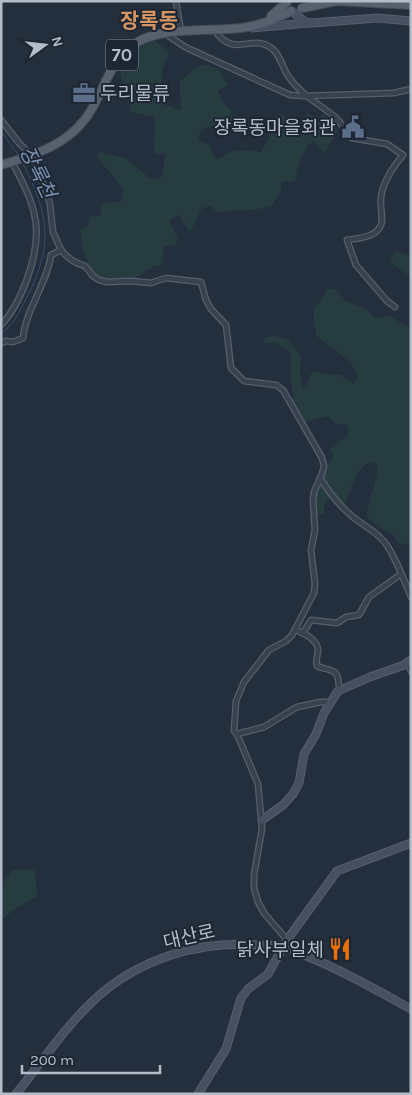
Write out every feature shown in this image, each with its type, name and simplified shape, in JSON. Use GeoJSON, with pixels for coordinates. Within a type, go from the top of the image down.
{"type":"FeatureCollection","features":[{"type":"Feature","properties":{"kind":"main road"},"geometry":{"type":"LineString","coordinates":[[393,1],[411,5]]}},
{"type":"Feature","properties":{"kind":"main road"},"geometry":{"type":"LineString","coordinates":[[287,2],[287,8],[337,2],[411,5]]}},
{"type":"Feature","properties":{"kind":"main road"},"geometry":{"type":"LineString","coordinates":[[258,24],[287,2]]}},
{"type":"Feature","properties":{"kind":"main road"},"geometry":{"type":"LineString","coordinates":[[258,24],[300,7]]}},
{"type":"Feature","properties":{"kind":"main road","name":"70"},"geometry":{"type":"LineString","coordinates":[[1,165],[30,156],[62,141],[82,124],[93,107],[111,70],[128,49],[142,39],[164,33],[240,28],[258,24]]}},
{"type":"Feature","properties":{"kind":"street"},"geometry":{"type":"LineString","coordinates":[[176,1],[181,32]]}},
{"type":"Feature","properties":{"kind":"street"},"geometry":{"type":"LineString","coordinates":[[300,7],[308,22]]}},
{"type":"Feature","properties":{"kind":"street"},"geometry":{"type":"LineString","coordinates":[[240,28],[267,28],[308,22],[378,18],[411,21]]}},
{"type":"Feature","properties":{"kind":"street"},"geometry":{"type":"LineString","coordinates":[[214,30],[224,40],[233,45],[257,44],[270,47],[278,57],[288,76],[306,96],[336,117],[352,138],[387,144],[403,155],[383,187],[380,227],[369,236],[347,240],[356,265],[388,301],[395,306]]}},
{"type":"Feature","properties":{"kind":"street"},"geometry":{"type":"LineString","coordinates":[[164,33],[185,47],[276,90],[290,94],[306,96],[394,93],[411,89]]}},
{"type":"Feature","properties":{"kind":"street"},"geometry":{"type":"LineString","coordinates":[[1,120],[30,156],[48,196],[53,232],[61,250],[69,259],[85,266],[99,280],[151,284],[166,278],[202,282],[206,300],[211,309],[226,326],[231,368],[244,381],[276,385],[283,390],[322,458],[324,466],[314,492],[313,501],[315,530],[311,550],[315,584],[314,593],[295,629],[286,641],[269,650],[244,682],[236,701],[234,731],[258,784],[262,820],[254,875],[254,888],[264,913],[286,944]]}},
{"type":"Feature","properties":{"kind":"street"},"geometry":{"type":"LineString","coordinates":[[1,325],[12,312],[22,290],[33,262],[37,234],[36,215],[32,201],[12,162]]}},
{"type":"Feature","properties":{"kind":"street"},"geometry":{"type":"LineString","coordinates":[[1,343],[6,341],[13,342],[23,338],[25,324],[47,274],[52,256],[61,250]]}},
{"type":"Feature","properties":{"kind":"street"},"geometry":{"type":"LineString","coordinates":[[320,478],[343,508],[354,518],[368,526],[386,543],[407,585],[411,598]]}},
{"type":"Feature","properties":{"kind":"street"},"geometry":{"type":"LineString","coordinates":[[304,633],[311,620],[337,623],[346,617],[359,615],[369,597],[401,574]]}},
{"type":"Feature","properties":{"kind":"street"},"geometry":{"type":"LineString","coordinates":[[295,629],[313,640],[318,650],[317,666],[335,672],[338,675],[340,690]]}},
{"type":"Feature","properties":{"kind":"street"},"geometry":{"type":"LineString","coordinates":[[262,820],[293,794],[299,783],[304,754],[316,734],[318,724],[340,690],[409,661],[411,671]]}},
{"type":"Feature","properties":{"kind":"street"},"geometry":{"type":"LineString","coordinates":[[237,734],[264,727],[297,707],[331,702]]}},
{"type":"Feature","properties":{"kind":"street"},"geometry":{"type":"LineString","coordinates":[[198,1094],[226,1049],[241,998],[248,989],[268,974],[286,944],[337,871],[411,843]]}},
{"type":"Feature","properties":{"kind":"street","name":"대산로"},"geometry":{"type":"LineString","coordinates":[[16,1094],[92,1002],[112,986],[135,971],[172,954],[209,945],[237,943],[286,944],[345,972],[411,1009]]}},
{"type":"Feature","properties":{"kind":"green space"},"geometry":{"type":"Polygon","coordinates":[[[155,40],[169,54],[162,70],[163,104],[181,110],[180,82],[195,68],[205,64],[218,69],[229,86],[218,90],[224,104],[231,109],[232,122],[201,129],[198,140],[209,145],[216,160],[227,153],[237,151],[261,152],[281,114],[300,124],[308,113],[318,119],[323,114],[334,123],[338,132],[324,153],[313,141],[309,145],[297,170],[295,181],[282,182],[281,190],[271,207],[217,212],[211,206],[202,208],[190,232],[179,215],[169,221],[178,237],[176,244],[164,247],[162,265],[154,266],[132,280],[99,279],[85,256],[80,229],[88,226],[89,217],[101,215],[101,204],[121,201],[124,190],[97,157],[99,152],[125,158],[151,179],[162,177],[166,154],[154,154],[155,117],[131,112],[119,68],[138,47],[155,40]]]}},
{"type":"Feature","properties":{"kind":"green space"},"geometry":{"type":"Polygon","coordinates":[[[396,251],[411,255],[411,278],[390,262],[396,251]]]}},
{"type":"Feature","properties":{"kind":"green space"},"geometry":{"type":"Polygon","coordinates":[[[334,288],[347,302],[363,307],[375,318],[390,316],[411,329],[411,546],[399,543],[392,534],[378,527],[366,516],[377,474],[377,467],[374,463],[366,464],[358,472],[345,503],[331,497],[324,505],[325,514],[317,515],[311,510],[312,485],[334,456],[329,450],[348,435],[348,427],[345,424],[337,424],[327,416],[300,424],[294,413],[291,353],[276,342],[264,343],[265,338],[274,335],[289,340],[301,357],[302,387],[306,387],[313,371],[330,375],[340,374],[354,384],[358,376],[351,363],[317,336],[314,322],[314,308],[321,301],[326,290],[334,288]]]}},
{"type":"Feature","properties":{"kind":"green space"},"geometry":{"type":"Polygon","coordinates":[[[35,869],[37,896],[1,920],[1,885],[13,870],[35,869]]]}},
{"type":"Feature","properties":{"kind":"waterway","name":"장록천"},"geometry":{"type":"LineString","coordinates":[[1,131],[19,156]]}},
{"type":"Feature","properties":{"kind":"waterway","name":"장록천"},"geometry":{"type":"LineString","coordinates":[[1,334],[19,313],[27,297],[36,278],[44,244],[43,213],[22,162]]}},
{"type":"Feature","properties":{"kind":"place","name":"두리물류"},"geometry":{"type":"Point","coordinates":[84,93]}},
{"type":"Feature","properties":{"kind":"place","name":"장록동마을회관"},"geometry":{"type":"Point","coordinates":[353,127]}},
{"type":"Feature","properties":{"kind":"place","name":"닭사부일체"},"geometry":{"type":"Point","coordinates":[340,949]}},
{"type":"Feature","properties":{"kind":"district","name":"장록동"},"geometry":{"type":"Point","coordinates":[149,21]}}]}
